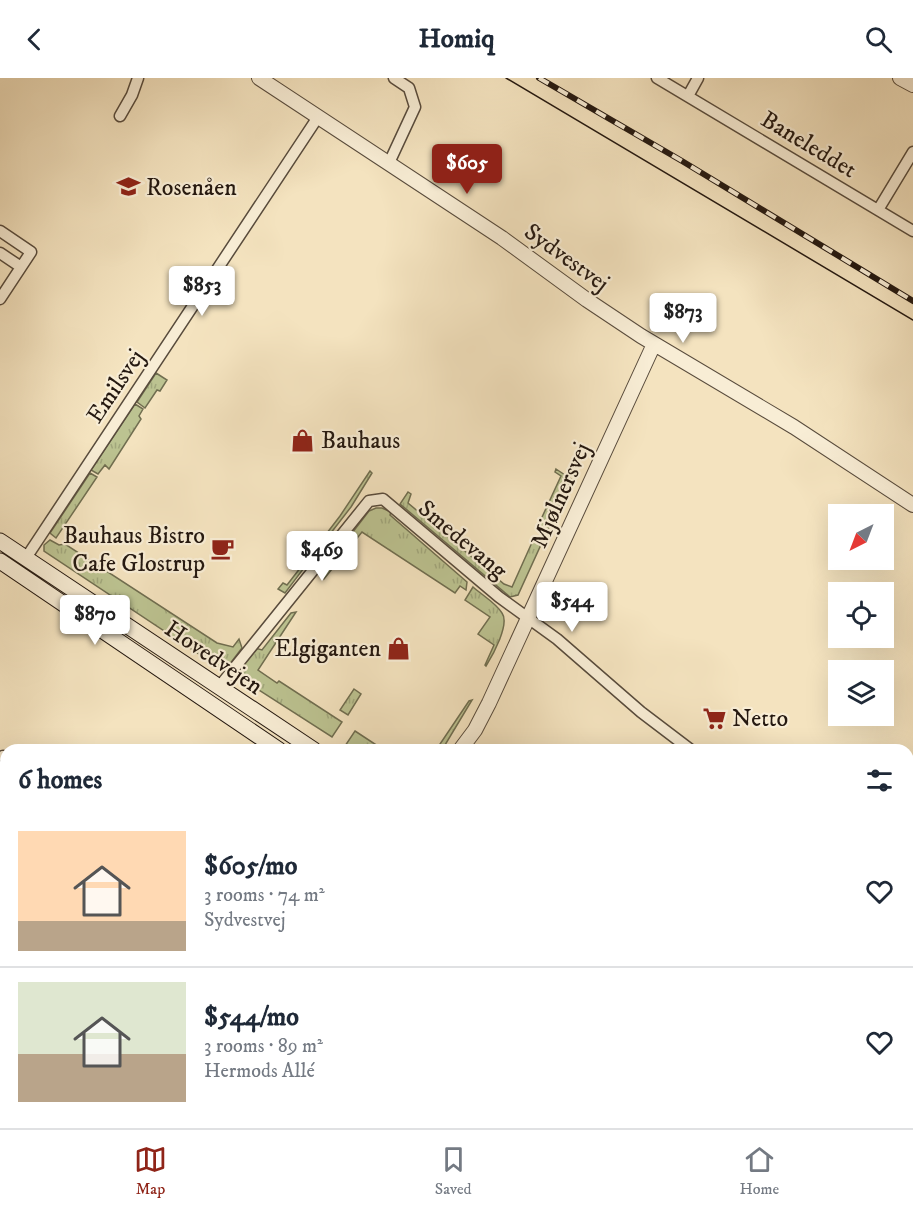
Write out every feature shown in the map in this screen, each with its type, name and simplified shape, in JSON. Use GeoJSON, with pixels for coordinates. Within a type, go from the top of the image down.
{"type":"FeatureCollection","features":[{"type":"Feature","properties":{"kind":"main road","name":"Hovedvejen"},"geometry":{"type":"LineString","coordinates":[[0,541],[305,744]]}},
{"type":"Feature","properties":{"kind":"main road","name":"Hovedvejen"},"geometry":{"type":"LineString","coordinates":[[0,561],[270,744]]}},
{"type":"Feature","properties":{"kind":"street"},"geometry":{"type":"LineString","coordinates":[[120,116],[132,95],[138,78]]}},
{"type":"Feature","properties":{"kind":"street","name":"Sydvestvej"},"geometry":{"type":"LineString","coordinates":[[259,78],[501,238],[587,300],[654,344],[810,437],[913,505]]}},
{"type":"Feature","properties":{"kind":"street"},"geometry":{"type":"LineString","coordinates":[[389,163],[415,107],[409,88],[394,78]]}},
{"type":"Feature","properties":{"kind":"street","name":"Baneleddet"},"geometry":{"type":"LineString","coordinates":[[657,78],[913,231]]}},
{"type":"Feature","properties":{"kind":"street"},"geometry":{"type":"LineString","coordinates":[[688,96],[698,78]]}},
{"type":"Feature","properties":{"kind":"street"},"geometry":{"type":"LineString","coordinates":[[900,78],[913,85]]}},
{"type":"Feature","properties":{"kind":"street","name":"Emilsvej"},"geometry":{"type":"LineString","coordinates":[[26,558],[318,117]]}},
{"type":"Feature","properties":{"kind":"street"},"geometry":{"type":"LineString","coordinates":[[878,210],[913,152]]}},
{"type":"Feature","properties":{"kind":"street"},"geometry":{"type":"LineString","coordinates":[[0,231],[31,252],[0,298]]}},
{"type":"Feature","properties":{"kind":"street"},"geometry":{"type":"LineString","coordinates":[[0,253],[21,267]]}},
{"type":"Feature","properties":{"kind":"street","name":"Mjølnersvej"},"geometry":{"type":"LineString","coordinates":[[464,744],[475,730],[529,617],[654,344]]}},
{"type":"Feature","properties":{"kind":"street","name":"Smedevang"},"geometry":{"type":"LineString","coordinates":[[219,687],[369,501],[383,499],[500,597],[557,639],[641,712],[683,744]]}},
{"type":"Feature","properties":{"kind":"street","name":"Mjølnersvej"},"geometry":{"type":"LineString","coordinates":[[473,744],[475,730]]}},
{"type":"Feature","properties":{"kind":"green space"},"geometry":{"type":"Polygon","coordinates":[[[156,373],[167,380],[145,408],[137,402],[156,373]]]}},
{"type":"Feature","properties":{"kind":"green space"},"geometry":{"type":"Polygon","coordinates":[[[135,404],[143,409],[139,416],[141,419],[109,469],[105,465],[98,474],[91,470],[135,404]]]}},
{"type":"Feature","properties":{"kind":"green space"},"geometry":{"type":"Polygon","coordinates":[[[556,469],[571,479],[518,595],[510,597],[400,504],[408,492],[411,494],[408,503],[504,584],[512,587],[534,538],[537,540],[542,534],[537,528],[561,476],[555,472],[556,469]]]}},
{"type":"Feature","properties":{"kind":"green space"},"geometry":{"type":"Polygon","coordinates":[[[370,471],[372,473],[351,507],[306,565],[304,563],[340,516],[370,471]]]}},
{"type":"Feature","properties":{"kind":"green space"},"geometry":{"type":"Polygon","coordinates":[[[90,473],[97,477],[56,538],[50,533],[90,473]]]}},
{"type":"Feature","properties":{"kind":"green space"},"geometry":{"type":"Polygon","coordinates":[[[376,508],[391,512],[390,515],[467,582],[466,590],[460,586],[455,593],[362,532],[324,579],[322,572],[369,511],[376,508]]]}},
{"type":"Feature","properties":{"kind":"green space"},"geometry":{"type":"Polygon","coordinates":[[[50,540],[59,545],[65,544],[217,643],[233,647],[239,639],[242,648],[226,669],[220,668],[44,551],[44,545],[50,540]]]}},
{"type":"Feature","properties":{"kind":"green space"},"geometry":{"type":"Polygon","coordinates":[[[301,567],[304,568],[285,593],[278,589],[283,583],[287,585],[301,567]]]}},
{"type":"Feature","properties":{"kind":"green space"},"geometry":{"type":"Polygon","coordinates":[[[473,587],[496,606],[504,618],[500,640],[486,666],[494,645],[478,634],[490,617],[465,600],[473,587]]]}},
{"type":"Feature","properties":{"kind":"green space"},"geometry":{"type":"Polygon","coordinates":[[[296,612],[258,670],[342,722],[332,737],[234,674],[255,648],[262,650],[291,613],[296,612]]]}},
{"type":"Feature","properties":{"kind":"green space"},"geometry":{"type":"Polygon","coordinates":[[[354,689],[361,694],[348,715],[340,710],[354,689]]]}},
{"type":"Feature","properties":{"kind":"green space"},"geometry":{"type":"Polygon","coordinates":[[[472,700],[446,744],[440,744],[469,701],[472,700]]]}},
{"type":"Feature","properties":{"kind":"green space"},"geometry":{"type":"Polygon","coordinates":[[[355,731],[375,744],[346,744],[355,731]]]}},
{"type":"Feature","properties":{"kind":"tram line"},"geometry":{"type":"LineString","coordinates":[[506,78],[913,320]]}},
{"type":"Feature","properties":{"kind":"railway"},"geometry":{"type":"LineString","coordinates":[[539,78],[682,161],[913,301]]}},
{"type":"Feature","properties":{"kind":"place","name":"Rosenåen"},"geometry":{"type":"Point","coordinates":[128,187]}},
{"type":"Feature","properties":{"kind":"place","name":"Bauhaus"},"geometry":{"type":"Point","coordinates":[303,440]}},
{"type":"Feature","properties":{"kind":"place","name":"Bauhaus Bistro Cafe Glostrup"},"geometry":{"type":"Point","coordinates":[223,549]}},
{"type":"Feature","properties":{"kind":"place","name":"Elgiganten"},"geometry":{"type":"Point","coordinates":[399,648]}},
{"type":"Feature","properties":{"kind":"place","name":"Netto"},"geometry":{"type":"Point","coordinates":[714,718]}}]}
